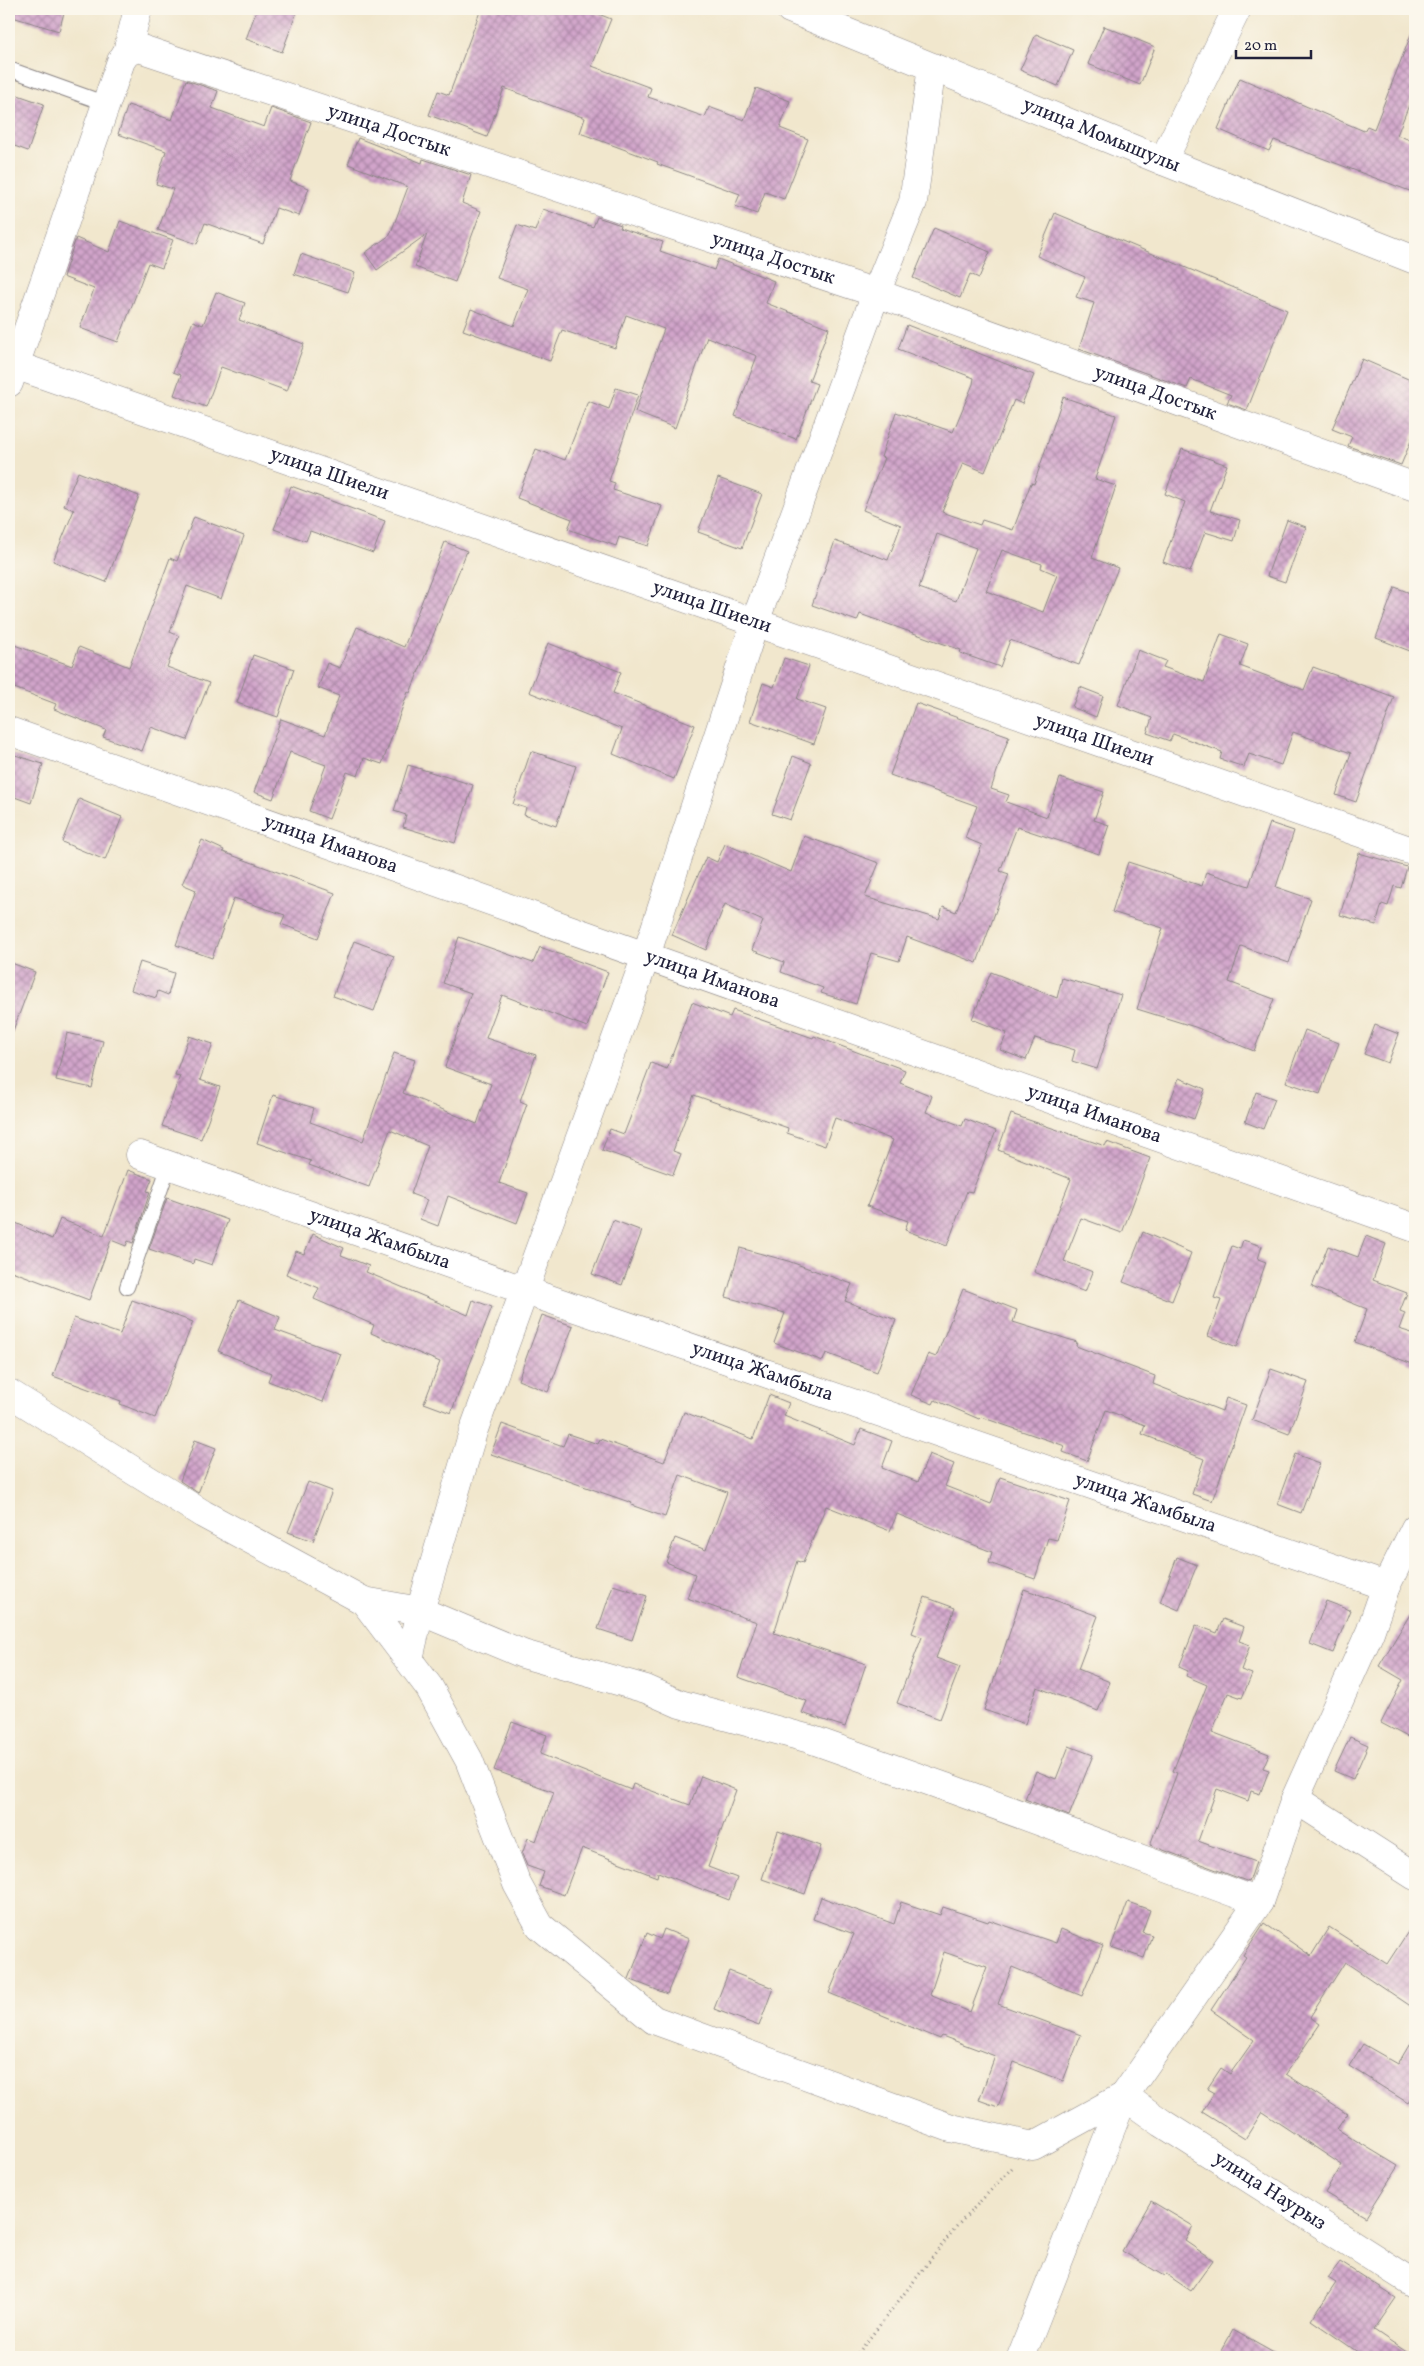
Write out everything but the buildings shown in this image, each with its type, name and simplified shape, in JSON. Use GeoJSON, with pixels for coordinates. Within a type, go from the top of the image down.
{"type":"FeatureCollection","features":[{"type":"Feature","properties":{"kind":"street"},"geometry":{"type":"LineString","coordinates":[[11,370],[121,61],[128,52],[138,9]]}},
{"type":"Feature","properties":{"kind":"street"},"geometry":{"type":"LineString","coordinates":[[1163,161],[1237,9]]}},
{"type":"Feature","properties":{"kind":"street","name":"улица Момышулы"},"geometry":{"type":"LineString","coordinates":[[805,12],[932,67],[1163,161],[1415,260]]}},
{"type":"Feature","properties":{"kind":"street","name":"улица Достык"},"geometry":{"type":"LineString","coordinates":[[128,52],[139,48],[876,293],[1415,487]]}},
{"type":"Feature","properties":{"kind":"street"},"geometry":{"type":"LineString","coordinates":[[410,1658],[420,1611],[473,1432],[526,1291],[646,956],[756,622],[876,293],[913,202],[932,67]]}},
{"type":"Feature","properties":{"kind":"street","name":"улица Шиели"},"geometry":{"type":"LineString","coordinates":[[11,370],[756,622],[1415,852]]}},
{"type":"Feature","properties":{"kind":"street","name":"улица Иманова"},"geometry":{"type":"LineString","coordinates":[[9,732],[1415,1228]]}},
{"type":"Feature","properties":{"kind":"street","name":"улица Жамбыла"},"geometry":{"type":"LineString","coordinates":[[140,1155],[526,1291],[1386,1586]]}},
{"type":"Feature","properties":{"kind":"street"},"geometry":{"type":"LineString","coordinates":[[9,1394],[203,1514],[364,1601],[420,1611],[523,1654],[646,1689],[680,1704],[810,1739],[1258,1902]]}},
{"type":"Feature","properties":{"kind":"street"},"geometry":{"type":"LineString","coordinates":[[1026,2355],[1124,2096],[1258,1902],[1295,1799],[1370,1632],[1386,1586],[1415,1528]]}},
{"type":"Feature","properties":{"kind":"street"},"geometry":{"type":"LineString","coordinates":[[364,1601],[410,1658],[430,1687],[469,1760],[517,1884],[540,1926],[654,2020],[951,2128],[1032,2146],[1124,2096]]}},
{"type":"Feature","properties":{"kind":"street"},"geometry":{"type":"LineString","coordinates":[[1295,1799],[1415,1876]]}},
{"type":"Feature","properties":{"kind":"street","name":"улица Наурыз"},"geometry":{"type":"LineString","coordinates":[[1124,2096],[1162,2123],[1415,2284]]}},
{"type":"Feature","properties":{"kind":"lane"},"geometry":{"type":"LineString","coordinates":[[9,68],[107,104]]}},
{"type":"Feature","properties":{"kind":"lane"},"geometry":{"type":"LineString","coordinates":[[127,1287],[169,1166]]}},
{"type":"Feature","properties":{"kind":"path"},"geometry":{"type":"LineString","coordinates":[[855,2357],[956,2227],[1032,2146]]}}]}
